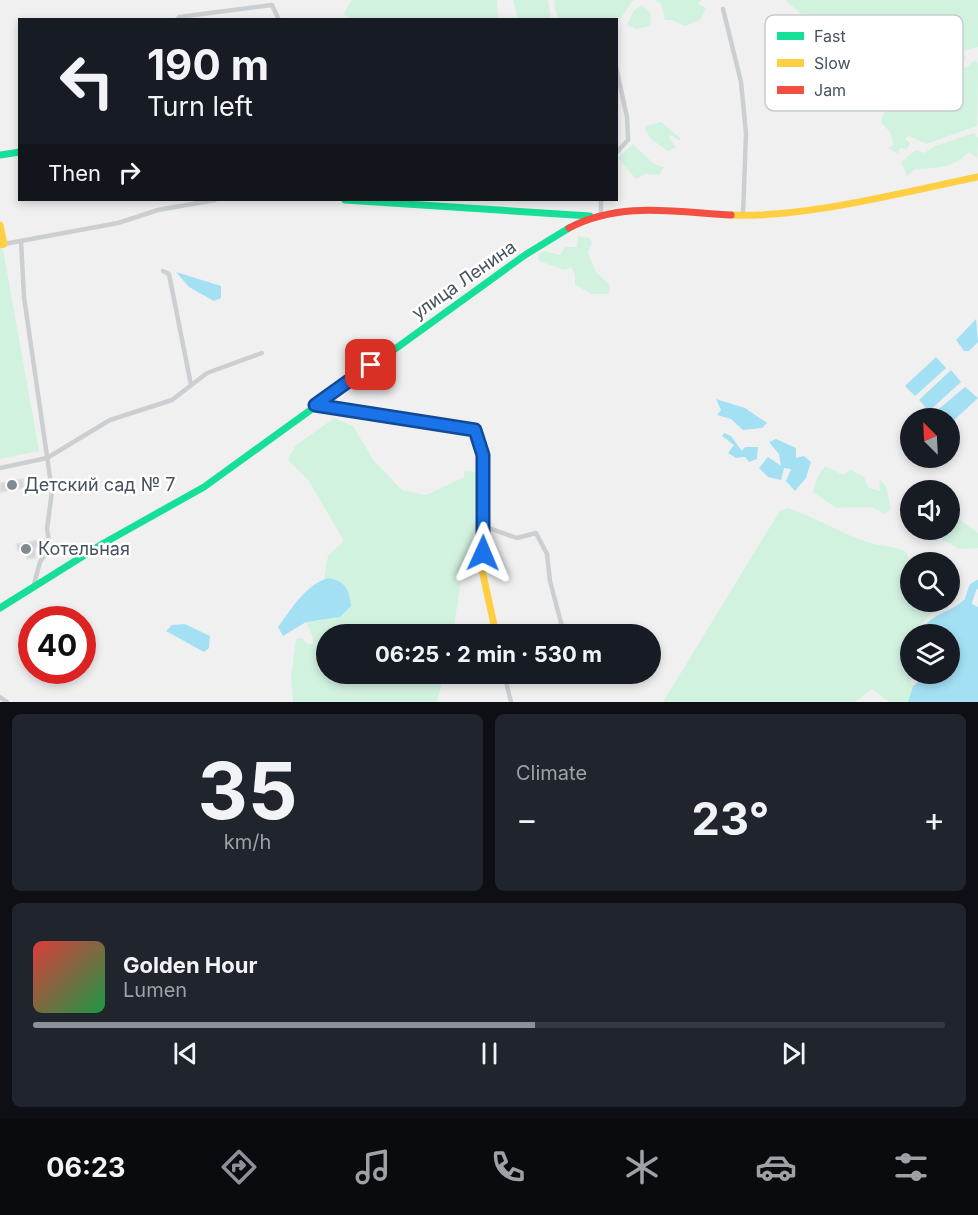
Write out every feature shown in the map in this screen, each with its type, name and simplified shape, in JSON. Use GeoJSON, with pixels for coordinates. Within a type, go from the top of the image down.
{"type":"FeatureCollection","features":[{"type":"Feature","properties":{"kind":"street"},"geometry":{"type":"LineString","coordinates":[[178,18],[272,5],[278,18]]}},
{"type":"Feature","properties":{"kind":"street"},"geometry":{"type":"LineString","coordinates":[[723,9],[741,82],[746,134],[743,216]]}},
{"type":"Feature","properties":{"kind":"street"},"geometry":{"type":"LineString","coordinates":[[618,76],[627,117],[628,140],[618,151]]}},
{"type":"Feature","properties":{"kind":"street"},"geometry":{"type":"LineString","coordinates":[[0,155],[18,152]]}},
{"type":"Feature","properties":{"kind":"street","name":"улица Ленина"},"geometry":{"type":"LineString","coordinates":[[0,608],[104,543],[204,487],[525,255],[578,221],[601,213],[621,210],[743,216],[846,203],[978,177]]}},
{"type":"Feature","properties":{"kind":"street"},"geometry":{"type":"LineString","coordinates":[[0,225],[2,244],[21,242],[210,201]]}},
{"type":"Feature","properties":{"kind":"street"},"geometry":{"type":"LineString","coordinates":[[360,201],[592,216]]}},
{"type":"Feature","properties":{"kind":"street"},"geometry":{"type":"LineString","coordinates":[[601,201],[601,213]]}},
{"type":"Feature","properties":{"kind":"street"},"geometry":{"type":"LineString","coordinates":[[21,242],[24,297],[52,491],[47,529],[50,547],[40,562],[33,588]]}},
{"type":"Feature","properties":{"kind":"street"},"geometry":{"type":"LineString","coordinates":[[163,272],[170,274],[191,385]]}},
{"type":"Feature","properties":{"kind":"street"},"geometry":{"type":"LineString","coordinates":[[0,468],[47,458],[111,420],[172,400],[207,373],[262,353]]}},
{"type":"Feature","properties":{"kind":"street"},"geometry":{"type":"LineString","coordinates":[[315,405],[475,430],[483,455],[482,570],[494,624]]}},
{"type":"Feature","properties":{"kind":"street"},"geometry":{"type":"LineString","coordinates":[[483,526],[516,538],[536,533],[547,554],[550,581],[561,624]]}},
{"type":"Feature","properties":{"kind":"street"},"geometry":{"type":"LineString","coordinates":[[506,684],[511,702]]}},
{"type":"Feature","properties":{"kind":"street"},"geometry":{"type":"LineString","coordinates":[[0,697],[7,702]]}},
{"type":"Feature","properties":{"kind":"green space"},"geometry":{"type":"Polygon","coordinates":[[[352,0],[497,0],[498,18],[350,18],[343,14],[352,0]]]}},
{"type":"Feature","properties":{"kind":"green space"},"geometry":{"type":"Polygon","coordinates":[[[513,0],[548,0],[551,18],[518,18],[513,0]]]}},
{"type":"Feature","properties":{"kind":"green space"},"geometry":{"type":"Polygon","coordinates":[[[555,0],[633,0],[618,22],[618,18],[559,18],[554,8],[555,0]]]}},
{"type":"Feature","properties":{"kind":"green space"},"geometry":{"type":"Polygon","coordinates":[[[654,0],[701,0],[698,4],[706,8],[700,20],[685,26],[672,20],[665,20],[661,4],[654,0]]]}},
{"type":"Feature","properties":{"kind":"green space"},"geometry":{"type":"Polygon","coordinates":[[[785,0],[978,0],[978,47],[963,51],[963,15],[802,15],[785,0]]]}},
{"type":"Feature","properties":{"kind":"green space"},"geometry":{"type":"Polygon","coordinates":[[[642,5],[651,14],[650,26],[636,29],[627,25],[634,10],[642,5]]]}},
{"type":"Feature","properties":{"kind":"green space"},"geometry":{"type":"Polygon","coordinates":[[[975,60],[978,63],[977,126],[926,144],[909,136],[905,139],[910,143],[907,149],[900,148],[898,154],[888,148],[894,145],[890,132],[881,122],[885,111],[963,111],[963,67],[966,68],[975,60]]]}},
{"type":"Feature","properties":{"kind":"green space"},"geometry":{"type":"Polygon","coordinates":[[[661,122],[680,138],[680,141],[671,135],[668,136],[676,147],[668,151],[651,139],[645,129],[646,126],[661,122]]]}},
{"type":"Feature","properties":{"kind":"green space"},"geometry":{"type":"Polygon","coordinates":[[[974,133],[978,138],[977,158],[969,152],[951,164],[915,169],[907,176],[901,162],[916,150],[924,153],[935,146],[974,133]]]}},
{"type":"Feature","properties":{"kind":"green space"},"geometry":{"type":"Polygon","coordinates":[[[633,144],[654,164],[664,167],[659,175],[645,174],[636,179],[618,158],[633,144]]]}},
{"type":"Feature","properties":{"kind":"green space"},"geometry":{"type":"Polygon","coordinates":[[[578,236],[590,238],[592,243],[588,253],[596,272],[610,285],[609,294],[592,294],[575,285],[575,275],[571,267],[564,270],[539,261],[538,254],[545,251],[560,255],[565,247],[577,247],[578,236]]]}},
{"type":"Feature","properties":{"kind":"green space"},"geometry":{"type":"Polygon","coordinates":[[[3,249],[39,451],[0,459],[0,250],[3,249]]]}},
{"type":"Feature","properties":{"kind":"green space"},"geometry":{"type":"Polygon","coordinates":[[[334,418],[353,426],[374,461],[402,490],[426,495],[464,477],[464,471],[480,472],[479,522],[464,559],[454,624],[316,624],[316,684],[442,684],[437,702],[293,702],[291,678],[296,639],[302,638],[307,644],[313,644],[313,638],[306,622],[340,617],[329,578],[324,579],[328,556],[344,541],[309,481],[288,460],[295,446],[334,418]]]}},
{"type":"Feature","properties":{"kind":"green space"},"geometry":{"type":"Polygon","coordinates":[[[825,466],[843,475],[851,470],[864,477],[869,488],[880,491],[879,479],[886,486],[891,509],[885,514],[872,507],[836,508],[813,492],[817,478],[825,466]]]}},
{"type":"Feature","properties":{"kind":"green space"},"geometry":{"type":"Polygon","coordinates":[[[787,508],[859,539],[906,552],[900,552],[900,612],[934,612],[921,624],[900,624],[900,684],[913,686],[908,702],[889,702],[872,689],[855,702],[663,702],[779,512],[787,508]]]}},
{"type":"Feature","properties":{"kind":"green space"},"geometry":{"type":"Polygon","coordinates":[[[960,520],[978,533],[978,548],[959,549],[944,540],[960,540],[960,520]]]}},
{"type":"Feature","properties":{"kind":"water"},"geometry":{"type":"Polygon","coordinates":[[[176,272],[221,286],[221,298],[214,301],[189,287],[176,272]]]}},
{"type":"Feature","properties":{"kind":"water"},"geometry":{"type":"Polygon","coordinates":[[[976,319],[978,342],[969,351],[964,351],[956,340],[976,319]]]}},
{"type":"Feature","properties":{"kind":"water"},"geometry":{"type":"Polygon","coordinates":[[[936,357],[946,368],[915,396],[905,386],[936,357]]]}},
{"type":"Feature","properties":{"kind":"water"},"geometry":{"type":"Polygon","coordinates":[[[951,370],[961,382],[932,408],[926,408],[919,400],[951,370]]]}},
{"type":"Feature","properties":{"kind":"water"},"geometry":{"type":"Polygon","coordinates":[[[965,387],[978,398],[960,415],[960,408],[940,408],[965,387]]]}},
{"type":"Feature","properties":{"kind":"water"},"geometry":{"type":"Polygon","coordinates":[[[716,399],[745,408],[767,423],[762,428],[743,430],[731,419],[717,415],[721,410],[716,399]]]}},
{"type":"Feature","properties":{"kind":"water"},"geometry":{"type":"Polygon","coordinates":[[[724,433],[731,436],[742,451],[745,447],[758,447],[757,459],[749,462],[745,457],[736,458],[728,453],[734,445],[722,436],[724,433]]]}},
{"type":"Feature","properties":{"kind":"water"},"geometry":{"type":"Polygon","coordinates":[[[776,439],[796,448],[796,458],[804,456],[811,462],[806,478],[795,491],[786,481],[791,469],[784,468],[781,480],[768,477],[759,468],[768,457],[781,466],[779,454],[769,442],[776,439]]]}},
{"type":"Feature","properties":{"kind":"water"},"geometry":{"type":"Polygon","coordinates":[[[329,578],[346,587],[351,606],[340,617],[306,622],[283,636],[278,627],[294,605],[306,591],[329,578]]]}},
{"type":"Feature","properties":{"kind":"water"},"geometry":{"type":"Polygon","coordinates":[[[964,600],[978,607],[978,702],[908,702],[915,684],[960,684],[960,624],[927,623],[944,612],[960,612],[960,603],[964,600]]]}},
{"type":"Feature","properties":{"kind":"water"},"geometry":{"type":"Polygon","coordinates":[[[185,624],[210,636],[209,648],[204,652],[166,631],[172,625],[185,624]]]}},
{"type":"Feature","properties":{"kind":"building","name":"Детский сад № 7"},"geometry":{"type":"Polygon","coordinates":[[[23,479],[24,488],[0,492],[0,483],[23,479]]]}},
{"type":"Feature","properties":{"kind":"building","name":"Котельная"},"geometry":{"type":"Polygon","coordinates":[[[44,539],[45,546],[35,548],[36,558],[27,559],[25,550],[18,551],[16,544],[44,539]]]}},
{"type":"Feature","properties":{"kind":"waterway"},"geometry":{"type":"LineString","coordinates":[[965,611],[973,587],[978,584]]}},
{"type":"Feature","properties":{"kind":"traffic: fast"},"geometry":{"type":"LineString","coordinates":[[0,155],[18,152]]}},
{"type":"Feature","properties":{"kind":"traffic: fast"},"geometry":{"type":"LineString","coordinates":[[360,201],[590,216]]}},
{"type":"Feature","properties":{"kind":"traffic: fast"},"geometry":{"type":"LineString","coordinates":[[0,608],[104,543],[204,487],[525,255],[569,228]]}},
{"type":"Feature","properties":{"kind":"traffic: slow"},"geometry":{"type":"LineString","coordinates":[[731,215],[760,215],[823,208],[978,177]]}},
{"type":"Feature","properties":{"kind":"traffic: slow"},"geometry":{"type":"LineString","coordinates":[[0,225],[4,244],[0,245]]}},
{"type":"Feature","properties":{"kind":"traffic: slow"},"geometry":{"type":"LineString","coordinates":[[315,405],[475,430],[483,455],[482,570],[494,624]]}},
{"type":"Feature","properties":{"kind":"traffic: jam"},"geometry":{"type":"LineString","coordinates":[[569,228],[608,214],[628,211],[731,215]]}},
{"type":"Feature","properties":{"kind":"place","name":"Детский сад № 7"},"geometry":{"type":"Point","coordinates":[12,485]}},
{"type":"Feature","properties":{"kind":"place","name":"Котельная"},"geometry":{"type":"Point","coordinates":[26,549]}},
{"type":"Feature","properties":{"kind":"route"},"geometry":{"type":"LineString","coordinates":[[371,365],[315,405],[475,430],[483,455],[483,553]]}}]}
